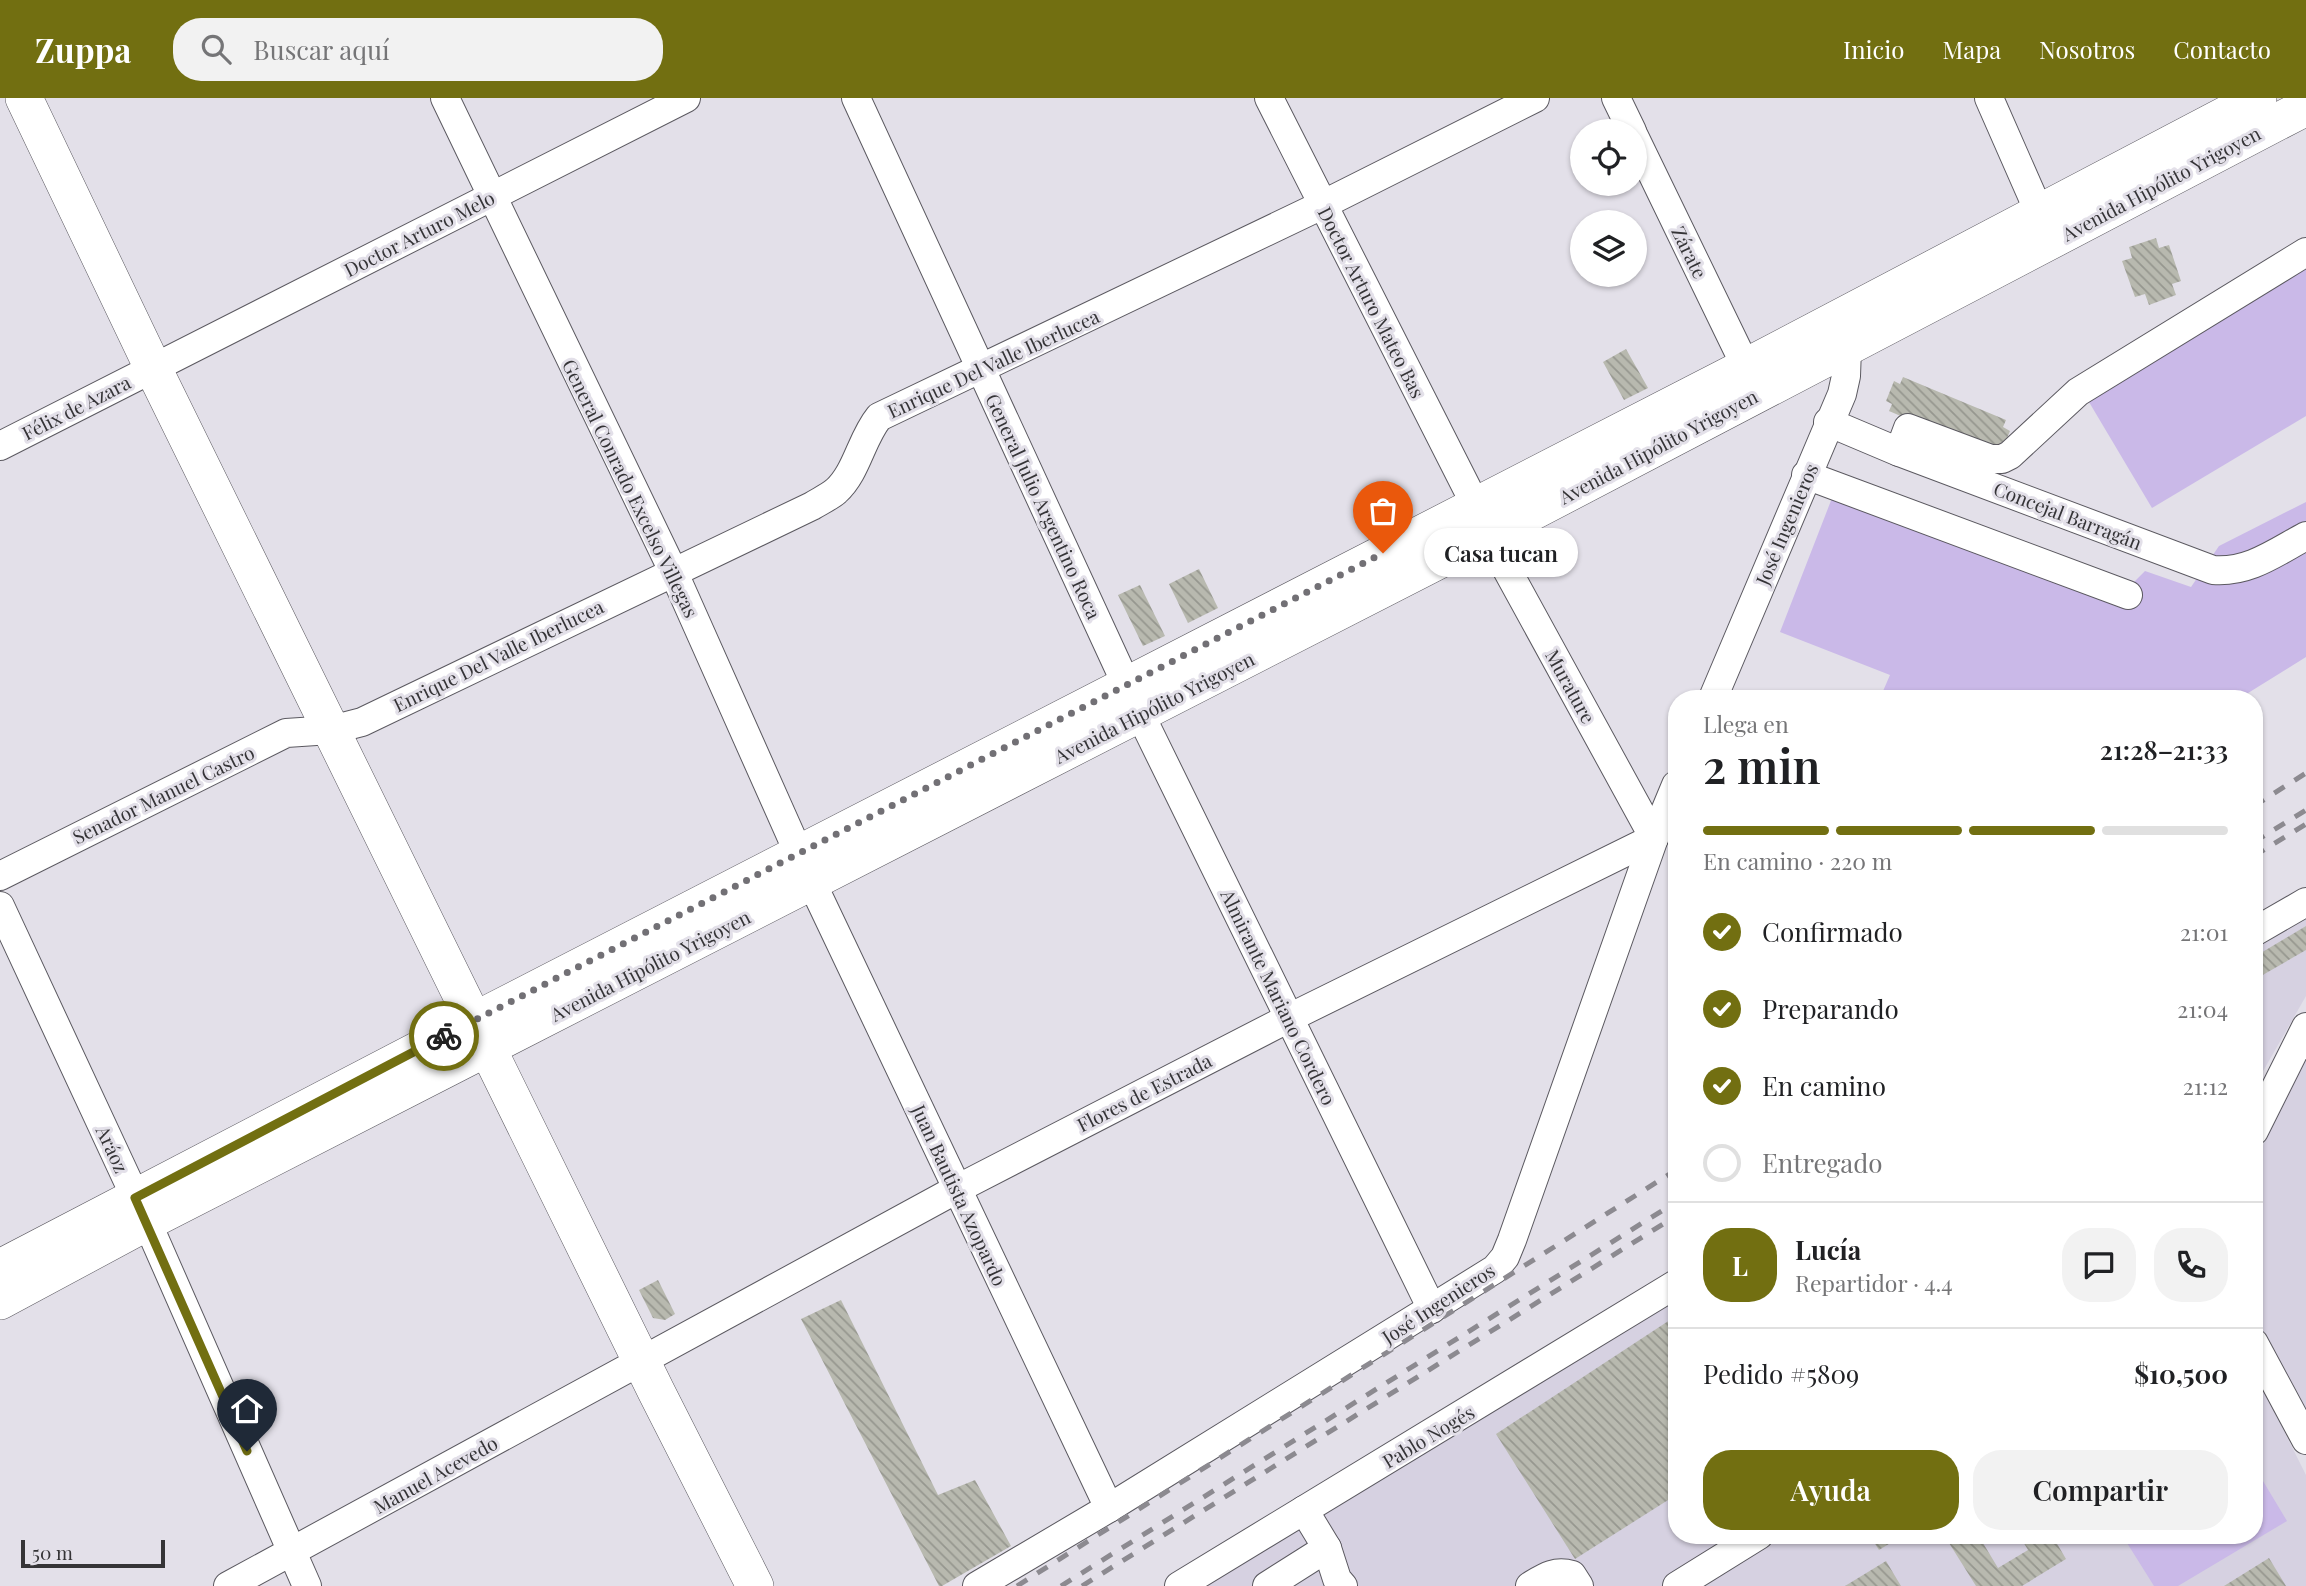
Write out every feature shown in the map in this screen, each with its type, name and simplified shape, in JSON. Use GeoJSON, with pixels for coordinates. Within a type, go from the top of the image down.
{"type":"FeatureCollection","features":[{"type":"Feature","properties":{"kind":"main road"},"geometry":{"type":"LineString","coordinates":[[24,98],[153,368],[648,1376],[755,1586]]}},
{"type":"Feature","properties":{"kind":"main road","name":"Avenida Hipólito Yrigoyen"},"geometry":{"type":"LineString","coordinates":[[0,1268],[141,1210],[1482,520],[1847,348],[2249,100]]}},
{"type":"Feature","properties":{"kind":"main road","name":"Avenida Hipólito Yrigoyen"},"geometry":{"type":"LineString","coordinates":[[1482,520],[1746,367],[2306,107]]}},
{"type":"Feature","properties":{"kind":"main road","name":"Avenida Hipólito Yrigoyen"},"geometry":{"type":"LineString","coordinates":[[0,1301],[141,1210]]}},
{"type":"Feature","properties":{"kind":"street","name":"General Conrado Excelso Villegas"},"geometry":{"type":"LineString","coordinates":[[445,98],[673,571],[805,867]]}},
{"type":"Feature","properties":{"kind":"street","name":"Doctor Arturo Melo"},"geometry":{"type":"LineString","coordinates":[[153,368],[686,98]]}},
{"type":"Feature","properties":{"kind":"street","name":"General Julio Argentino Roca"},"geometry":{"type":"LineString","coordinates":[[856,98],[1134,700]]}},
{"type":"Feature","properties":{"kind":"street","name":"Doctor Arturo Mateo Bas"},"geometry":{"type":"LineString","coordinates":[[1269,98],[1482,520]]}},
{"type":"Feature","properties":{"kind":"street","name":"Enrique Del Valle Iberlucea"},"geometry":{"type":"LineString","coordinates":[[331,730],[362,722],[812,506],[835,492],[846,479],[870,427],[879,417],[1322,205],[1535,98]]}},
{"type":"Feature","properties":{"kind":"street"},"geometry":{"type":"LineString","coordinates":[[1616,98],[1626,119]]}},
{"type":"Feature","properties":{"kind":"street"},"geometry":{"type":"LineString","coordinates":[[1989,98],[2045,227]]}},
{"type":"Feature","properties":{"kind":"street","name":"Zárate"},"geometry":{"type":"LineString","coordinates":[[1647,163],[1746,367]]}},
{"type":"Feature","properties":{"kind":"street"},"geometry":{"type":"LineString","coordinates":[[1899,452],[1908,428],[1991,459],[2002,459],[2010,455],[2078,392],[2306,252]]}},
{"type":"Feature","properties":{"kind":"street","name":"José Ingenieros"},"geometry":{"type":"LineString","coordinates":[[1716,690],[1842,394],[1847,348]]}},
{"type":"Feature","properties":{"kind":"street","name":"Félix de Azara"},"geometry":{"type":"LineString","coordinates":[[0,446],[153,368]]}},
{"type":"Feature","properties":{"kind":"street","name":"Concejal Barragán"},"geometry":{"type":"LineString","coordinates":[[1829,422],[1899,452],[2213,570],[2232,571],[2247,567],[2306,536]]}},
{"type":"Feature","properties":{"kind":"street"},"geometry":{"type":"LineString","coordinates":[[1806,475],[2128,595]]}},
{"type":"Feature","properties":{"kind":"street","name":"Murature"},"geometry":{"type":"LineString","coordinates":[[1482,520],[1654,838]]}},
{"type":"Feature","properties":{"kind":"street","name":"Almirante Mariano Cordero"},"geometry":{"type":"LineString","coordinates":[[1134,700],[1432,1309]]}},
{"type":"Feature","properties":{"kind":"street","name":"Senador Manuel Castro"},"geometry":{"type":"LineString","coordinates":[[0,876],[286,733],[331,730]]}},
{"type":"Feature","properties":{"kind":"street","name":"José Ingenieros"},"geometry":{"type":"LineString","coordinates":[[977,1586],[1109,1508],[1495,1269],[1504,1257],[1668,804]]}},
{"type":"Feature","properties":{"kind":"street","name":"Flores de Estrada"},"geometry":{"type":"LineString","coordinates":[[648,1376],[957,1189],[1289,1018],[1654,838]]}},
{"type":"Feature","properties":{"kind":"street","name":"Juan Bautista Azopardo"},"geometry":{"type":"LineString","coordinates":[[805,867],[1109,1508]]}},
{"type":"Feature","properties":{"kind":"street"},"geometry":{"type":"LineString","coordinates":[[2263,927],[2306,902]]}},
{"type":"Feature","properties":{"kind":"street","name":"Aráoz"},"geometry":{"type":"LineString","coordinates":[[0,906],[141,1210],[307,1586]]}},
{"type":"Feature","properties":{"kind":"street"},"geometry":{"type":"LineString","coordinates":[[2263,1113],[2306,1027]]}},
{"type":"Feature","properties":{"kind":"street","name":"Pablo Nogés"},"geometry":{"type":"LineString","coordinates":[[1180,1586],[1668,1289]]}},
{"type":"Feature","properties":{"kind":"street"},"geometry":{"type":"LineString","coordinates":[[2263,1360],[2306,1440]]}},
{"type":"Feature","properties":{"kind":"street"},"geometry":{"type":"LineString","coordinates":[[648,1376],[670,1448],[737,1586]]}},
{"type":"Feature","properties":{"kind":"street"},"geometry":{"type":"LineString","coordinates":[[648,1376],[698,1437],[772,1586]]}},
{"type":"Feature","properties":{"kind":"street","name":"Manuel Acevedo"},"geometry":{"type":"LineString","coordinates":[[228,1586],[648,1376]]}},
{"type":"Feature","properties":{"kind":"street"},"geometry":{"type":"LineString","coordinates":[[1304,1510],[1328,1548],[1352,1570],[1356,1586]]}},
{"type":"Feature","properties":{"kind":"street"},"geometry":{"type":"LineString","coordinates":[[1677,1586],[1745,1544]]}},
{"type":"Feature","properties":{"kind":"street"},"geometry":{"type":"LineString","coordinates":[[1267,1586],[1328,1548]]}},
{"type":"Feature","properties":{"kind":"street"},"geometry":{"type":"LineString","coordinates":[[1328,1548],[1337,1579],[1343,1586]]}},
{"type":"Feature","properties":{"kind":"street"},"geometry":{"type":"LineString","coordinates":[[1530,1586],[1550,1574],[1561,1572],[1572,1574],[1579,1586]]}},
{"type":"Feature","properties":{"kind":"shaded area"},"geometry":{"type":"Polygon","coordinates":[[[2306,265],[2306,416],[2152,508],[2086,397],[2306,265]]]}},
{"type":"Feature","properties":{"kind":"shaded area"},"geometry":{"type":"Polygon","coordinates":[[[1839,480],[2131,585],[2145,571],[2191,587],[2219,546],[2306,502],[2306,657],[2253,690],[1883,690],[1890,675],[1780,632],[1839,480]]]}},
{"type":"Feature","properties":{"kind":"shaded area"},"geometry":{"type":"Polygon","coordinates":[[[2306,907],[2306,996],[2263,1071],[2263,933],[2306,907]]]}},
{"type":"Feature","properties":{"kind":"shaded area"},"geometry":{"type":"Polygon","coordinates":[[[2306,1043],[2306,1409],[2263,1330],[2263,1146],[2306,1043]]]}},
{"type":"Feature","properties":{"kind":"shaded area"},"geometry":{"type":"Polygon","coordinates":[[[1668,1299],[1668,1544],[2263,1544],[2263,1389],[2306,1475],[2306,1586],[1186,1586],[1668,1299]]]}},
{"type":"Feature","properties":{"kind":"shaded area"},"geometry":{"type":"Polygon","coordinates":[[[2263,1481],[2287,1521],[2263,1535],[2263,1481]]]}},
{"type":"Feature","properties":{"kind":"shaded area"},"geometry":{"type":"Polygon","coordinates":[[[2128,1544],[2248,1544],[2178,1586],[2154,1586],[2128,1544]]]}},
{"type":"Feature","properties":{"kind":"building"},"geometry":{"type":"Polygon","coordinates":[[[2156,238],[2159,248],[2169,245],[2181,281],[2172,284],[2176,295],[2149,305],[2145,294],[2135,297],[2122,261],[2132,258],[2129,247],[2156,238]]]}},
{"type":"Feature","properties":{"kind":"building"},"geometry":{"type":"Polygon","coordinates":[[[1626,349],[1648,388],[1624,400],[1603,362],[1626,349]]]}},
{"type":"Feature","properties":{"kind":"building"},"geometry":{"type":"Polygon","coordinates":[[[1903,377],[2006,420],[2003,427],[2010,431],[2002,450],[1992,455],[1889,411],[1892,404],[1886,401],[1894,381],[1900,384],[1903,377]]]}},
{"type":"Feature","properties":{"kind":"building"},"geometry":{"type":"Polygon","coordinates":[[[1199,569],[1218,608],[1188,623],[1169,584],[1199,569]]]}},
{"type":"Feature","properties":{"kind":"building"},"geometry":{"type":"Polygon","coordinates":[[[1140,585],[1165,636],[1143,646],[1118,595],[1140,585]]]}},
{"type":"Feature","properties":{"kind":"building"},"geometry":{"type":"Polygon","coordinates":[[[2306,926],[2306,950],[2263,975],[2263,952],[2306,926]]]}},
{"type":"Feature","properties":{"kind":"building"},"geometry":{"type":"Polygon","coordinates":[[[658,1280],[675,1314],[665,1320],[653,1318],[639,1290],[658,1280]]]}},
{"type":"Feature","properties":{"kind":"building"},"geometry":{"type":"Polygon","coordinates":[[[841,1300],[938,1495],[975,1480],[1011,1546],[942,1586],[939,1586],[801,1319],[841,1300]]]}},
{"type":"Feature","properties":{"kind":"building"},"geometry":{"type":"Polygon","coordinates":[[[1668,1321],[1668,1500],[1575,1559],[1496,1434],[1668,1321]]]}},
{"type":"Feature","properties":{"kind":"building"},"geometry":{"type":"Polygon","coordinates":[[[1875,1544],[1889,1544],[1879,1550],[1875,1544]]]}},
{"type":"Feature","properties":{"kind":"building"},"geometry":{"type":"Polygon","coordinates":[[[1950,1544],[1984,1544],[1998,1568],[2028,1550],[2024,1544],[2057,1544],[2066,1559],[2022,1586],[1976,1586],[1950,1544]]]}},
{"type":"Feature","properties":{"kind":"building"},"geometry":{"type":"Polygon","coordinates":[[[2269,1558],[2286,1586],[2224,1586],[2269,1558]]]}},
{"type":"Feature","properties":{"kind":"building"},"geometry":{"type":"Polygon","coordinates":[[[1886,1561],[1901,1586],[1845,1586],[1886,1561]]]}},
{"type":"Feature","properties":{"kind":"railway"},"geometry":{"type":"LineString","coordinates":[[2263,800],[2306,773]]}},
{"type":"Feature","properties":{"kind":"railway"},"geometry":{"type":"LineString","coordinates":[[2263,836],[2306,810]]}},
{"type":"Feature","properties":{"kind":"railway"},"geometry":{"type":"LineString","coordinates":[[2263,850],[2306,824]]}},
{"type":"Feature","properties":{"kind":"railway"},"geometry":{"type":"LineString","coordinates":[[1017,1586],[1668,1175]]}},
{"type":"Feature","properties":{"kind":"railway"},"geometry":{"type":"LineString","coordinates":[[1061,1586],[1668,1207]]}},
{"type":"Feature","properties":{"kind":"railway"},"geometry":{"type":"LineString","coordinates":[[1082,1586],[1668,1221]]}},
{"type":"Feature","properties":{"kind":"way so far"},"geometry":{"type":"LineString","coordinates":[[444,1036],[1383,553]]}},
{"type":"Feature","properties":{"kind":"place","name":"Casa tucan"},"geometry":{"type":"Point","coordinates":[1383,553]}},
{"type":"Feature","properties":{"kind":"route"},"geometry":{"type":"LineString","coordinates":[[247,1451],[135,1198],[444,1036]]}}]}
